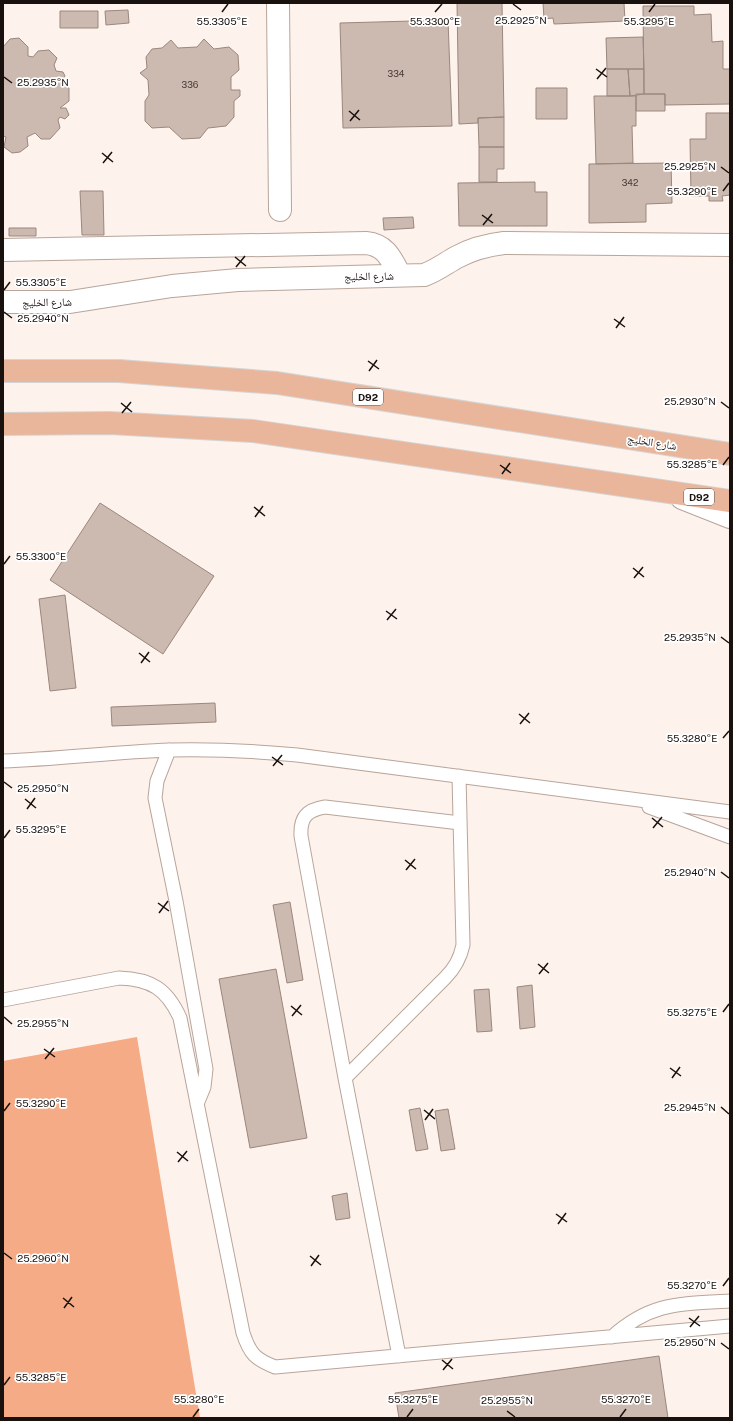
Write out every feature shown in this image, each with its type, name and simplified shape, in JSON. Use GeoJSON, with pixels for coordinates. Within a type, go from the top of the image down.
{"type":"FeatureCollection","features":[{"type":"Feature","properties":{"kind":"main road","name":"شارع الخليج"},"geometry":{"type":"LineString","coordinates":[[3,371],[119,372],[277,383],[730,454]]}},
{"type":"Feature","properties":{"kind":"main road","name":"D92"},"geometry":{"type":"LineString","coordinates":[[3,424],[110,423],[253,431],[730,501]]}},
{"type":"Feature","properties":{"kind":"street"},"geometry":{"type":"LineString","coordinates":[[278,3],[280,210]]}},
{"type":"Feature","properties":{"kind":"street","name":"شارع الخليج"},"geometry":{"type":"LineString","coordinates":[[3,302],[70,302],[172,286],[238,280],[430,273],[469,251],[482,246],[504,242],[730,245]]}},
{"type":"Feature","properties":{"kind":"street"},"geometry":{"type":"LineString","coordinates":[[3,250],[237,245],[374,244],[386,251],[400,275]]}},
{"type":"Feature","properties":{"kind":"street"},"geometry":{"type":"LineString","coordinates":[[237,245],[238,280]]}},
{"type":"Feature","properties":{"kind":"street"},"geometry":{"type":"LineString","coordinates":[[668,492],[730,517]]}},
{"type":"Feature","properties":{"kind":"lane"},"geometry":{"type":"LineString","coordinates":[[169,750],[159,776],[155,798],[176,901],[205,1063],[204,1087],[197,1104]]}},
{"type":"Feature","properties":{"kind":"lane"},"geometry":{"type":"LineString","coordinates":[[3,761],[54,759],[169,750],[240,750],[283,753],[730,812]]}},
{"type":"Feature","properties":{"kind":"lane"},"geometry":{"type":"LineString","coordinates":[[345,1078],[445,978],[454,968],[460,957],[463,944],[459,776]]}},
{"type":"Feature","properties":{"kind":"lane"},"geometry":{"type":"LineString","coordinates":[[626,798],[730,838]]}},
{"type":"Feature","properties":{"kind":"lane"},"geometry":{"type":"LineString","coordinates":[[399,1356],[345,1078],[300,825],[306,815],[314,808],[325,807],[460,823]]}},
{"type":"Feature","properties":{"kind":"lane"},"geometry":{"type":"LineString","coordinates":[[3,1000],[119,978],[135,978],[150,983],[163,991],[173,1004],[180,1018],[242,1325],[248,1348],[259,1361],[275,1367],[730,1326]]}},
{"type":"Feature","properties":{"kind":"lane"},"geometry":{"type":"LineString","coordinates":[[612,1337],[633,1319],[664,1306],[730,1301]]}},
{"type":"Feature","properties":{"kind":"shaded area"},"geometry":{"type":"Polygon","coordinates":[[[137,1037],[200,1418],[3,1418],[3,1061],[137,1037]]]}},
{"type":"Feature","properties":{"kind":"building"},"geometry":{"type":"Polygon","coordinates":[[[457,3],[502,3],[504,117],[478,118],[478,123],[459,124],[457,3]]]}},
{"type":"Feature","properties":{"kind":"building"},"geometry":{"type":"Polygon","coordinates":[[[543,3],[624,3],[625,21],[554,24],[553,18],[544,19],[543,3]]]}},
{"type":"Feature","properties":{"kind":"building"},"geometry":{"type":"Polygon","coordinates":[[[643,6],[694,6],[694,15],[711,14],[712,42],[723,41],[723,69],[730,69],[730,104],[665,105],[665,94],[644,94],[643,6]]]}},
{"type":"Feature","properties":{"kind":"building"},"geometry":{"type":"Polygon","coordinates":[[[128,10],[129,23],[106,25],[105,11],[128,10]]]}},
{"type":"Feature","properties":{"kind":"building"},"geometry":{"type":"Polygon","coordinates":[[[60,11],[98,11],[98,28],[60,28],[60,11]]]}},
{"type":"Feature","properties":{"kind":"building"},"geometry":{"type":"Polygon","coordinates":[[[448,20],[452,126],[343,128],[340,23],[448,20]]]}},
{"type":"Feature","properties":{"kind":"building"},"geometry":{"type":"Polygon","coordinates":[[[643,37],[644,69],[607,69],[606,38],[643,37]]]}},
{"type":"Feature","properties":{"kind":"building"},"geometry":{"type":"Polygon","coordinates":[[[19,38],[28,47],[28,56],[33,57],[38,51],[49,50],[57,58],[54,65],[56,71],[63,72],[65,76],[61,81],[69,88],[69,101],[60,108],[66,108],[69,115],[65,119],[60,117],[58,120],[60,128],[50,139],[41,139],[35,133],[27,137],[28,146],[20,152],[12,153],[4,147],[6,137],[3,136],[3,47],[10,39],[19,38]]]}},
{"type":"Feature","properties":{"kind":"building"},"geometry":{"type":"Polygon","coordinates":[[[204,39],[214,49],[229,47],[238,55],[239,70],[231,77],[231,90],[240,90],[240,96],[234,101],[234,117],[226,126],[208,128],[200,138],[182,139],[169,127],[152,128],[145,121],[145,101],[149,95],[148,80],[140,73],[147,68],[146,57],[152,49],[162,48],[171,40],[178,48],[197,47],[204,39]]]}},
{"type":"Feature","properties":{"kind":"building"},"geometry":{"type":"Polygon","coordinates":[[[607,69],[628,69],[630,96],[607,96],[607,69]]]}},
{"type":"Feature","properties":{"kind":"building"},"geometry":{"type":"Polygon","coordinates":[[[628,69],[644,69],[644,94],[630,96],[628,69]]]}},
{"type":"Feature","properties":{"kind":"building"},"geometry":{"type":"Polygon","coordinates":[[[536,88],[567,88],[567,119],[536,119],[536,88]]]}},
{"type":"Feature","properties":{"kind":"building"},"geometry":{"type":"Polygon","coordinates":[[[636,94],[665,94],[665,111],[636,111],[636,94]]]}},
{"type":"Feature","properties":{"kind":"building"},"geometry":{"type":"Polygon","coordinates":[[[594,96],[636,96],[636,126],[632,126],[633,163],[596,164],[594,96]]]}},
{"type":"Feature","properties":{"kind":"building"},"geometry":{"type":"Polygon","coordinates":[[[706,113],[730,113],[730,195],[722,196],[723,201],[709,201],[709,196],[691,196],[690,139],[706,139],[706,113]]]}},
{"type":"Feature","properties":{"kind":"building"},"geometry":{"type":"Polygon","coordinates":[[[504,117],[504,147],[479,147],[478,118],[504,117]]]}},
{"type":"Feature","properties":{"kind":"building"},"geometry":{"type":"Polygon","coordinates":[[[479,147],[504,147],[504,169],[497,169],[497,182],[479,182],[479,147]]]}},
{"type":"Feature","properties":{"kind":"building"},"geometry":{"type":"Polygon","coordinates":[[[671,163],[672,203],[646,204],[646,222],[589,223],[589,164],[671,163]]]}},
{"type":"Feature","properties":{"kind":"building"},"geometry":{"type":"Polygon","coordinates":[[[535,182],[535,192],[547,192],[547,226],[459,226],[458,183],[535,182]]]}},
{"type":"Feature","properties":{"kind":"building"},"geometry":{"type":"Polygon","coordinates":[[[80,191],[103,191],[104,235],[82,235],[80,191]]]}},
{"type":"Feature","properties":{"kind":"building"},"geometry":{"type":"Polygon","coordinates":[[[413,217],[414,228],[384,230],[383,218],[413,217]]]}},
{"type":"Feature","properties":{"kind":"building"},"geometry":{"type":"Polygon","coordinates":[[[9,228],[36,228],[36,236],[9,236],[9,228]]]}},
{"type":"Feature","properties":{"kind":"building"},"geometry":{"type":"Polygon","coordinates":[[[100,503],[214,576],[163,654],[50,580],[100,503]]]}},
{"type":"Feature","properties":{"kind":"building"},"geometry":{"type":"Polygon","coordinates":[[[65,595],[76,688],[50,691],[39,599],[65,595]]]}},
{"type":"Feature","properties":{"kind":"building"},"geometry":{"type":"Polygon","coordinates":[[[215,703],[216,722],[112,726],[111,707],[215,703]]]}},
{"type":"Feature","properties":{"kind":"building"},"geometry":{"type":"Polygon","coordinates":[[[290,902],[303,980],[287,983],[273,905],[290,902]]]}},
{"type":"Feature","properties":{"kind":"building"},"geometry":{"type":"Polygon","coordinates":[[[276,969],[307,1138],[250,1148],[219,979],[276,969]]]}},
{"type":"Feature","properties":{"kind":"building"},"geometry":{"type":"Polygon","coordinates":[[[532,985],[535,1027],[520,1029],[517,987],[532,985]]]}},
{"type":"Feature","properties":{"kind":"building"},"geometry":{"type":"Polygon","coordinates":[[[489,989],[492,1031],[477,1032],[474,990],[489,989]]]}},
{"type":"Feature","properties":{"kind":"building"},"geometry":{"type":"Polygon","coordinates":[[[420,1108],[428,1149],[416,1151],[409,1110],[420,1108]]]}},
{"type":"Feature","properties":{"kind":"building"},"geometry":{"type":"Polygon","coordinates":[[[448,1109],[455,1149],[441,1151],[435,1111],[448,1109]]]}},
{"type":"Feature","properties":{"kind":"building"},"geometry":{"type":"Polygon","coordinates":[[[347,1193],[350,1218],[336,1220],[332,1196],[347,1193]]]}},
{"type":"Feature","properties":{"kind":"building"},"geometry":{"type":"Polygon","coordinates":[[[659,1356],[668,1418],[399,1418],[395,1393],[659,1356]]]}}]}
